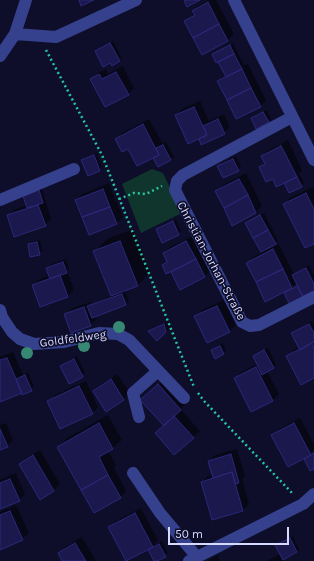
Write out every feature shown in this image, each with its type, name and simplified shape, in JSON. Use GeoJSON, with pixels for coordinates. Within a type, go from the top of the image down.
{"type":"FeatureCollection","features":[{"type":"Feature","properties":{"kind":"street"},"geometry":{"type":"LineString","coordinates":[[0,56],[15,34],[26,0]]}},
{"type":"Feature","properties":{"kind":"street"},"geometry":{"type":"LineString","coordinates":[[15,34],[56,37],[136,0]]}},
{"type":"Feature","properties":{"kind":"street"},"geometry":{"type":"LineString","coordinates":[[234,0],[314,160]]}},
{"type":"Feature","properties":{"kind":"street"},"geometry":{"type":"LineString","coordinates":[[177,182],[183,175],[292,117]]}},
{"type":"Feature","properties":{"kind":"street"},"geometry":{"type":"LineString","coordinates":[[0,200],[74,169]]}},
{"type":"Feature","properties":{"kind":"street","name":"Christian-Jorhan-Straße"},"geometry":{"type":"LineString","coordinates":[[177,182],[175,190],[242,322],[250,326],[259,325],[314,297]]}},
{"type":"Feature","properties":{"kind":"street","name":"Goldfeldweg"},"geometry":{"type":"LineString","coordinates":[[0,310],[2,317],[12,332],[20,339],[34,344],[64,342],[99,333],[118,334],[129,340],[184,398]]}},
{"type":"Feature","properties":{"kind":"street"},"geometry":{"type":"LineString","coordinates":[[139,417],[134,393],[158,371]]}},
{"type":"Feature","properties":{"kind":"street"},"geometry":{"type":"LineString","coordinates":[[133,473],[193,559],[303,504],[314,494]]}},
{"type":"Feature","properties":{"kind":"path"},"geometry":{"type":"LineString","coordinates":[[45,49],[102,155],[193,386],[204,401],[303,504]]}},
{"type":"Feature","properties":{"kind":"path"},"geometry":{"type":"LineString","coordinates":[[119,199],[134,193],[146,194],[170,181],[177,182]]}},
{"type":"Feature","properties":{"kind":"green space"},"geometry":{"type":"Polygon","coordinates":[[[152,169],[163,173],[182,213],[141,233],[122,184],[152,169]]]}},
{"type":"Feature","properties":{"kind":"building"},"geometry":{"type":"Polygon","coordinates":[[[79,0],[94,0],[81,6],[79,0]]]}},
{"type":"Feature","properties":{"kind":"building"},"geometry":{"type":"Polygon","coordinates":[[[200,0],[187,7],[184,1],[200,0]]]}},
{"type":"Feature","properties":{"kind":"building"},"geometry":{"type":"Polygon","coordinates":[[[208,2],[219,24],[193,38],[184,21],[195,15],[192,11],[208,2]]]}},
{"type":"Feature","properties":{"kind":"building"},"geometry":{"type":"Polygon","coordinates":[[[219,24],[228,41],[202,55],[193,38],[219,24]]]}},
{"type":"Feature","properties":{"kind":"building"},"geometry":{"type":"Polygon","coordinates":[[[110,43],[120,61],[112,66],[110,63],[103,67],[95,51],[110,43]]]}},
{"type":"Feature","properties":{"kind":"building"},"geometry":{"type":"Polygon","coordinates":[[[230,45],[234,54],[216,63],[212,54],[230,45]]]}},
{"type":"Feature","properties":{"kind":"building"},"geometry":{"type":"Polygon","coordinates":[[[234,54],[242,69],[226,77],[218,62],[234,54]]]}},
{"type":"Feature","properties":{"kind":"building"},"geometry":{"type":"Polygon","coordinates":[[[242,69],[251,88],[227,100],[217,81],[242,69]]]}},
{"type":"Feature","properties":{"kind":"building"},"geometry":{"type":"Polygon","coordinates":[[[116,72],[129,95],[105,107],[90,79],[99,74],[102,79],[116,72]]]}},
{"type":"Feature","properties":{"kind":"building"},"geometry":{"type":"Polygon","coordinates":[[[251,88],[261,107],[236,119],[227,100],[251,88]]]}},
{"type":"Feature","properties":{"kind":"building"},"geometry":{"type":"Polygon","coordinates":[[[194,107],[207,135],[188,144],[175,115],[194,107]]]}},
{"type":"Feature","properties":{"kind":"building"},"geometry":{"type":"Polygon","coordinates":[[[263,112],[269,122],[256,129],[251,118],[263,112]]]}},
{"type":"Feature","properties":{"kind":"building"},"geometry":{"type":"Polygon","coordinates":[[[218,119],[225,134],[201,145],[199,139],[207,135],[203,126],[218,119]]]}},
{"type":"Feature","properties":{"kind":"building"},"geometry":{"type":"Polygon","coordinates":[[[143,124],[159,155],[137,166],[128,149],[122,152],[115,139],[143,124]]]}},
{"type":"Feature","properties":{"kind":"building"},"geometry":{"type":"Polygon","coordinates":[[[163,145],[171,160],[158,167],[153,158],[159,155],[156,148],[163,145]]]}},
{"type":"Feature","properties":{"kind":"building"},"geometry":{"type":"Polygon","coordinates":[[[281,146],[297,177],[276,187],[273,179],[266,182],[259,167],[265,164],[261,156],[281,146]]]}},
{"type":"Feature","properties":{"kind":"building"},"geometry":{"type":"Polygon","coordinates":[[[94,155],[100,171],[88,176],[81,160],[94,155]]]}},
{"type":"Feature","properties":{"kind":"building"},"geometry":{"type":"Polygon","coordinates":[[[233,159],[239,171],[223,178],[217,166],[233,159]]]}},
{"type":"Feature","properties":{"kind":"building"},"geometry":{"type":"Polygon","coordinates":[[[297,177],[302,187],[289,193],[284,183],[297,177]]]}},
{"type":"Feature","properties":{"kind":"building"},"geometry":{"type":"Polygon","coordinates":[[[239,179],[248,195],[224,208],[215,191],[239,179]]]}},
{"type":"Feature","properties":{"kind":"building"},"geometry":{"type":"Polygon","coordinates":[[[103,189],[110,207],[82,217],[75,200],[103,189]]]}},
{"type":"Feature","properties":{"kind":"building"},"geometry":{"type":"Polygon","coordinates":[[[39,190],[43,203],[27,208],[23,196],[39,190]]]}},
{"type":"Feature","properties":{"kind":"building"},"geometry":{"type":"Polygon","coordinates":[[[306,193],[314,209],[314,244],[305,248],[283,204],[306,193]]]}},
{"type":"Feature","properties":{"kind":"building"},"geometry":{"type":"Polygon","coordinates":[[[248,195],[256,213],[232,226],[224,208],[248,195]]]}},
{"type":"Feature","properties":{"kind":"building"},"geometry":{"type":"Polygon","coordinates":[[[38,205],[46,226],[14,237],[7,215],[38,205]]]}},
{"type":"Feature","properties":{"kind":"building"},"geometry":{"type":"Polygon","coordinates":[[[110,207],[117,224],[89,235],[82,217],[110,207]]]}},
{"type":"Feature","properties":{"kind":"building"},"geometry":{"type":"Polygon","coordinates":[[[260,215],[268,230],[253,238],[245,223],[260,215]]]}},
{"type":"Feature","properties":{"kind":"building"},"geometry":{"type":"Polygon","coordinates":[[[173,221],[179,235],[162,243],[156,229],[173,221]]]}},
{"type":"Feature","properties":{"kind":"building"},"geometry":{"type":"Polygon","coordinates":[[[268,230],[276,244],[261,252],[253,238],[268,230]]]}},
{"type":"Feature","properties":{"kind":"building"},"geometry":{"type":"Polygon","coordinates":[[[120,241],[138,286],[111,296],[93,251],[120,241]]]}},
{"type":"Feature","properties":{"kind":"building"},"geometry":{"type":"Polygon","coordinates":[[[186,241],[196,259],[166,274],[162,265],[167,262],[163,253],[186,241]]]}},
{"type":"Feature","properties":{"kind":"building"},"geometry":{"type":"Polygon","coordinates":[[[37,242],[40,255],[30,257],[28,244],[37,242]]]}},
{"type":"Feature","properties":{"kind":"building"},"geometry":{"type":"Polygon","coordinates":[[[273,249],[283,269],[256,282],[246,263],[273,249]]]}},
{"type":"Feature","properties":{"kind":"building"},"geometry":{"type":"Polygon","coordinates":[[[196,259],[205,277],[180,290],[171,272],[196,259]]]}},
{"type":"Feature","properties":{"kind":"building"},"geometry":{"type":"Polygon","coordinates":[[[63,262],[67,273],[50,279],[46,268],[63,262]]]}},
{"type":"Feature","properties":{"kind":"building"},"geometry":{"type":"Polygon","coordinates":[[[306,268],[314,284],[314,291],[303,296],[292,275],[306,268]]]}},
{"type":"Feature","properties":{"kind":"building"},"geometry":{"type":"Polygon","coordinates":[[[283,269],[292,288],[265,302],[256,282],[283,269]]]}},
{"type":"Feature","properties":{"kind":"building"},"geometry":{"type":"Polygon","coordinates":[[[60,275],[68,297],[40,307],[32,285],[60,275]]]}},
{"type":"Feature","properties":{"kind":"building"},"geometry":{"type":"Polygon","coordinates":[[[297,286],[304,299],[290,305],[284,293],[297,286]]]}},
{"type":"Feature","properties":{"kind":"building"},"geometry":{"type":"Polygon","coordinates":[[[122,294],[126,305],[92,318],[87,306],[122,294]]]}},
{"type":"Feature","properties":{"kind":"building"},"geometry":{"type":"Polygon","coordinates":[[[217,306],[230,332],[207,343],[194,316],[217,306]]]}},
{"type":"Feature","properties":{"kind":"building"},"geometry":{"type":"Polygon","coordinates":[[[84,307],[91,326],[71,333],[64,314],[84,307]]]}},
{"type":"Feature","properties":{"kind":"building"},"geometry":{"type":"Polygon","coordinates":[[[164,324],[166,332],[157,341],[148,331],[164,324]]]}},
{"type":"Feature","properties":{"kind":"building"},"geometry":{"type":"Polygon","coordinates":[[[309,324],[314,333],[314,342],[300,350],[291,333],[309,324]]]}},
{"type":"Feature","properties":{"kind":"building"},"geometry":{"type":"Polygon","coordinates":[[[312,343],[314,348],[314,378],[301,385],[286,356],[312,343]]]}},
{"type":"Feature","properties":{"kind":"building"},"geometry":{"type":"Polygon","coordinates":[[[220,346],[224,354],[215,359],[211,350],[220,346]]]}},
{"type":"Feature","properties":{"kind":"building"},"geometry":{"type":"Polygon","coordinates":[[[264,350],[274,368],[262,375],[253,356],[264,350]]]}},
{"type":"Feature","properties":{"kind":"building"},"geometry":{"type":"Polygon","coordinates":[[[7,358],[22,393],[0,402],[0,360],[7,358]]]}},
{"type":"Feature","properties":{"kind":"building"},"geometry":{"type":"Polygon","coordinates":[[[74,359],[83,377],[69,384],[60,366],[74,359]]]}},
{"type":"Feature","properties":{"kind":"building"},"geometry":{"type":"Polygon","coordinates":[[[256,367],[273,401],[251,412],[234,378],[256,367]]]}},
{"type":"Feature","properties":{"kind":"building"},"geometry":{"type":"Polygon","coordinates":[[[25,375],[32,391],[22,395],[16,379],[25,375]]]}},
{"type":"Feature","properties":{"kind":"building"},"geometry":{"type":"Polygon","coordinates":[[[111,379],[124,400],[106,412],[93,391],[111,379]]]}},
{"type":"Feature","properties":{"kind":"building"},"geometry":{"type":"Polygon","coordinates":[[[158,384],[181,410],[164,426],[140,400],[158,384]]]}},
{"type":"Feature","properties":{"kind":"building"},"geometry":{"type":"Polygon","coordinates":[[[79,386],[93,414],[60,429],[47,401],[79,386]]]}},
{"type":"Feature","properties":{"kind":"building"},"geometry":{"type":"Polygon","coordinates":[[[174,416],[194,438],[174,455],[155,433],[174,416]]]}},
{"type":"Feature","properties":{"kind":"building"},"geometry":{"type":"Polygon","coordinates":[[[99,423],[113,449],[99,457],[108,475],[81,490],[57,447],[99,423]]]}},
{"type":"Feature","properties":{"kind":"building"},"geometry":{"type":"Polygon","coordinates":[[[294,423],[311,455],[288,467],[271,435],[294,423]]]}},
{"type":"Feature","properties":{"kind":"building"},"geometry":{"type":"Polygon","coordinates":[[[0,429],[8,447],[0,450],[0,429]]]}},
{"type":"Feature","properties":{"kind":"building"},"geometry":{"type":"Polygon","coordinates":[[[314,453],[314,469],[310,471],[304,459],[314,453]]]}},
{"type":"Feature","properties":{"kind":"building"},"geometry":{"type":"Polygon","coordinates":[[[231,454],[239,483],[235,484],[232,472],[213,478],[208,461],[231,454]]]}},
{"type":"Feature","properties":{"kind":"building"},"geometry":{"type":"Polygon","coordinates":[[[33,455],[54,491],[40,500],[19,464],[33,455]]]}},
{"type":"Feature","properties":{"kind":"building"},"geometry":{"type":"Polygon","coordinates":[[[232,472],[243,511],[212,520],[201,482],[232,472]]]}},
{"type":"Feature","properties":{"kind":"building"},"geometry":{"type":"Polygon","coordinates":[[[108,475],[121,498],[94,513],[81,490],[108,475]]]}},
{"type":"Feature","properties":{"kind":"building"},"geometry":{"type":"Polygon","coordinates":[[[10,479],[20,501],[0,509],[0,483],[10,479]]]}},
{"type":"Feature","properties":{"kind":"building"},"geometry":{"type":"Polygon","coordinates":[[[10,511],[23,540],[0,550],[0,515],[10,511]]]}},
{"type":"Feature","properties":{"kind":"building"},"geometry":{"type":"Polygon","coordinates":[[[135,513],[153,547],[126,561],[108,527],[135,513]]]}},
{"type":"Feature","properties":{"kind":"building"},"geometry":{"type":"Polygon","coordinates":[[[290,538],[297,552],[283,560],[275,545],[290,538]]]}},
{"type":"Feature","properties":{"kind":"building"},"geometry":{"type":"Polygon","coordinates":[[[75,543],[86,561],[62,561],[58,553],[75,543]]]}},
{"type":"Feature","properties":{"kind":"building"},"geometry":{"type":"Polygon","coordinates":[[[159,544],[166,557],[154,561],[148,550],[159,544]]]}}]}
